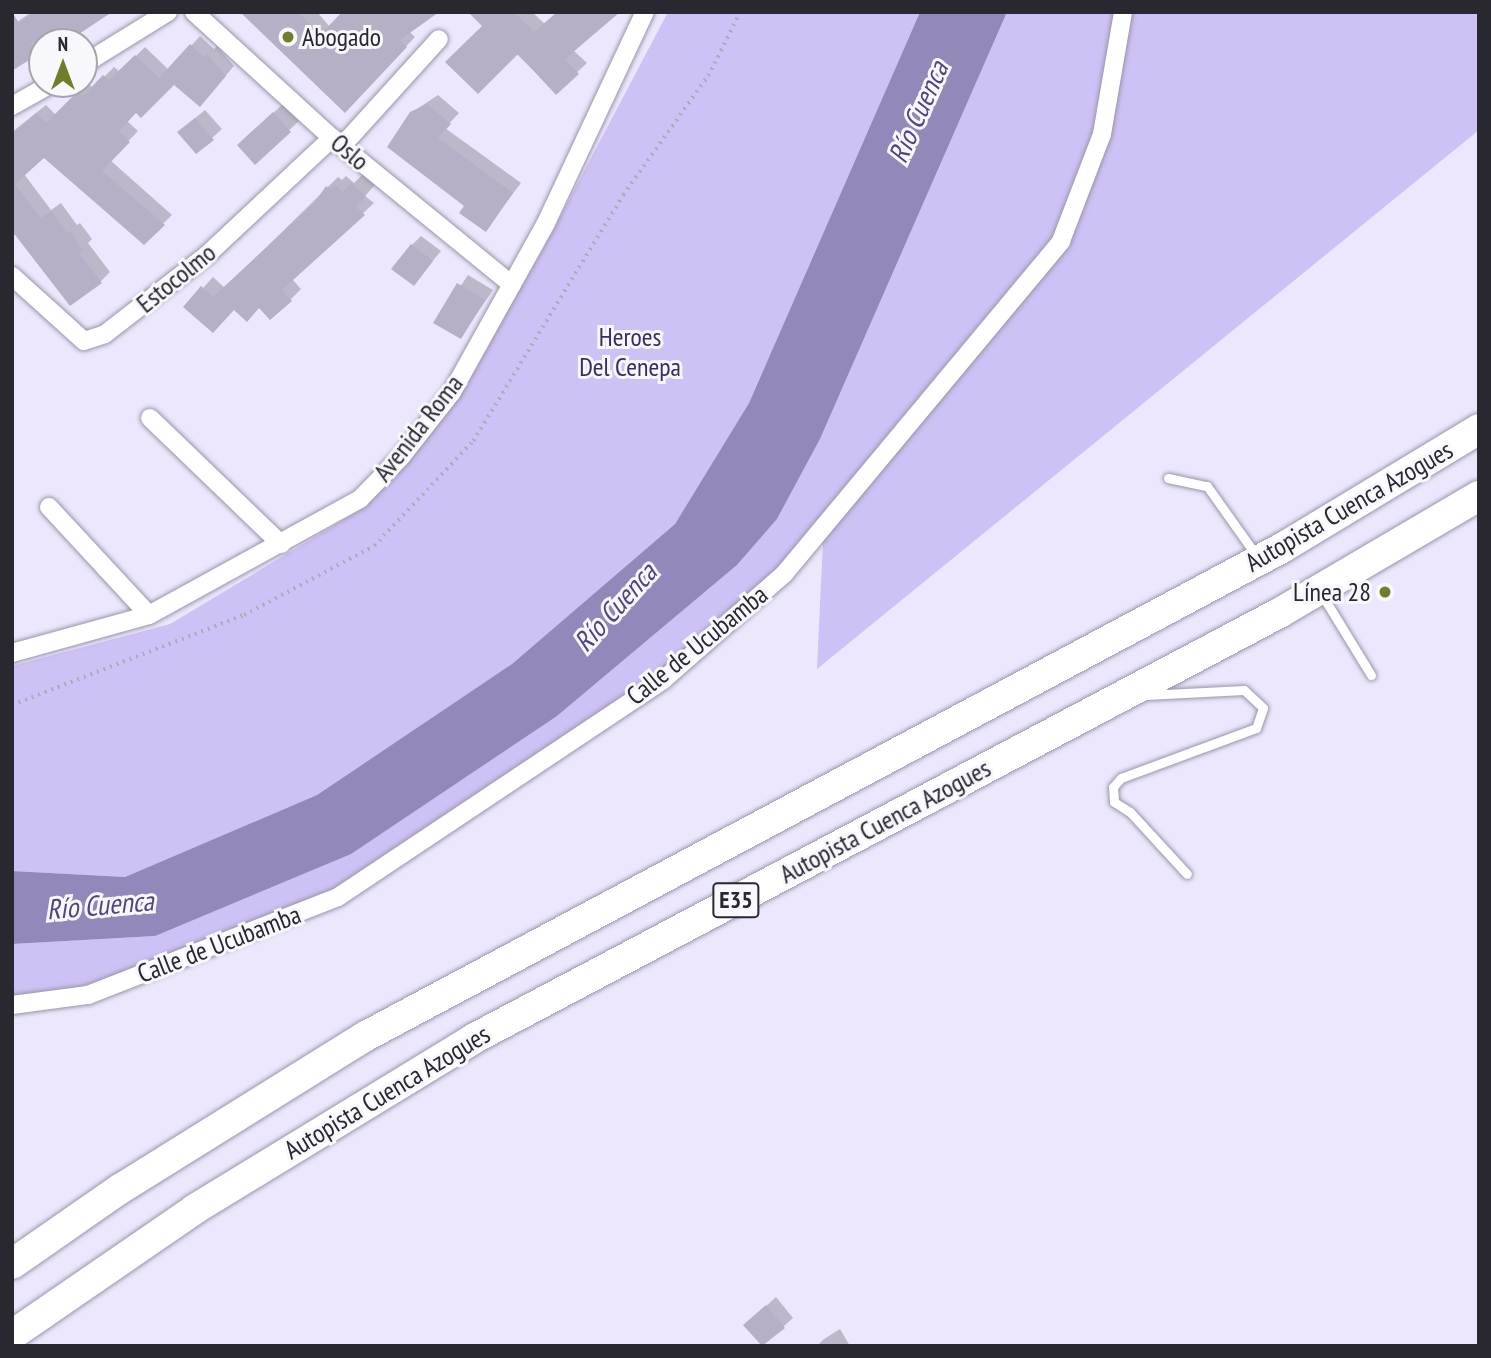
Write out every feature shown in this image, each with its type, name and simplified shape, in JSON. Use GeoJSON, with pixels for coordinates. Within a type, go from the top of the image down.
{"type":"FeatureCollection","features":[{"type":"Feature","properties":{"kind":"highway","name":"Autopista Cuenca Azogues"},"geometry":{"type":"LineString","coordinates":[[12,1264],[212,1130],[418,1007],[1259,559],[1479,429]]}},
{"type":"Feature","properties":{"kind":"highway","name":"Autopista Cuenca Azogues"},"geometry":{"type":"LineString","coordinates":[[12,1335],[195,1209],[472,1039],[1465,513],[1479,496]]}},
{"type":"Feature","properties":{"kind":"street"},"geometry":{"type":"LineString","coordinates":[[98,55],[168,12]]}},
{"type":"Feature","properties":{"kind":"street","name":"Oslo"},"geometry":{"type":"LineString","coordinates":[[194,12],[337,142],[512,285]]}},
{"type":"Feature","properties":{"kind":"street","name":"Avenida Roma"},"geometry":{"type":"LineString","coordinates":[[12,653],[41,648],[149,615],[360,499],[401,457],[452,392],[512,285],[645,12]]}},
{"type":"Feature","properties":{"kind":"street","name":"Calle de Ucubamba"},"geometry":{"type":"LineString","coordinates":[[12,1004],[88,995],[338,897],[663,680],[784,574],[1061,241],[1102,134],[1123,12]]}},
{"type":"Feature","properties":{"kind":"street"},"geometry":{"type":"LineString","coordinates":[[337,142],[439,39]]}},
{"type":"Feature","properties":{"kind":"street"},"geometry":{"type":"LineString","coordinates":[[12,106],[28,97]]}},
{"type":"Feature","properties":{"kind":"street","name":"Estocolmo"},"geometry":{"type":"LineString","coordinates":[[12,276],[84,341],[105,334],[208,254],[337,142]]}},
{"type":"Feature","properties":{"kind":"street"},"geometry":{"type":"LineString","coordinates":[[149,418],[281,544]]}},
{"type":"Feature","properties":{"kind":"street"},"geometry":{"type":"LineString","coordinates":[[50,507],[149,615]]}},
{"type":"Feature","properties":{"kind":"lane"},"geometry":{"type":"LineString","coordinates":[[1168,478],[1207,486],[1259,559]]}},
{"type":"Feature","properties":{"kind":"lane"},"geometry":{"type":"LineString","coordinates":[[1319,590],[1371,675]]}},
{"type":"Feature","properties":{"kind":"lane"},"geometry":{"type":"LineString","coordinates":[[1120,698],[1226,688],[1244,690],[1264,708],[1256,728],[1121,778],[1113,787],[1114,802],[1130,813],[1187,874]]}},
{"type":"Feature","properties":{"kind":"path"},"geometry":{"type":"LineString","coordinates":[[623,195],[684,114],[740,12]]}},
{"type":"Feature","properties":{"kind":"green space","name":"Heroes Del Cenepa"},"geometry":{"type":"Polygon","coordinates":[[[668,12],[920,12],[749,403],[675,524],[512,664],[317,795],[125,877],[12,871],[12,666],[170,624],[365,507],[453,406],[543,249],[668,12]]]}},
{"type":"Feature","properties":{"kind":"green space"},"geometry":{"type":"Polygon","coordinates":[[[1007,12],[1123,12],[1102,134],[1061,241],[784,574],[663,680],[338,897],[88,995],[12,1005],[12,944],[155,936],[557,716],[737,565],[777,519],[820,439],[1007,12]]]}},
{"type":"Feature","properties":{"kind":"green space"},"geometry":{"type":"Polygon","coordinates":[[[1130,12],[1479,12],[1479,130],[817,669],[823,540],[1066,245],[1130,12]]]}},
{"type":"Feature","properties":{"kind":"water","name":"Río Cuenca"},"geometry":{"type":"Polygon","coordinates":[[[920,12],[1007,12],[820,439],[777,519],[737,565],[557,716],[351,854],[155,936],[12,944],[12,871],[125,877],[317,795],[512,664],[675,524],[749,403],[920,12]]]}},
{"type":"Feature","properties":{"kind":"building"},"geometry":{"type":"Polygon","coordinates":[[[12,12],[19,23],[36,12],[112,12],[88,28],[28,28],[28,60],[12,70],[12,12]]]}},
{"type":"Feature","properties":{"kind":"building"},"geometry":{"type":"Polygon","coordinates":[[[240,12],[299,12],[320,35],[342,12],[439,12],[400,40],[407,47],[345,113],[240,12]]]}},
{"type":"Feature","properties":{"kind":"building"},"geometry":{"type":"Polygon","coordinates":[[[468,12],[514,12],[534,32],[557,12],[620,12],[565,59],[579,74],[556,95],[518,54],[478,94],[445,62],[482,26],[468,12]]]}},
{"type":"Feature","properties":{"kind":"building"},"geometry":{"type":"Polygon","coordinates":[[[190,44],[204,57],[207,54],[226,76],[200,107],[174,85],[141,118],[136,113],[119,131],[130,142],[102,171],[165,225],[144,245],[44,158],[15,184],[41,218],[51,211],[67,233],[70,231],[83,250],[79,253],[102,283],[70,306],[12,231],[12,135],[36,113],[46,123],[71,98],[98,98],[98,80],[103,75],[109,80],[135,55],[159,78],[190,44]]]}},
{"type":"Feature","properties":{"kind":"building"},"geometry":{"type":"Polygon","coordinates":[[[427,104],[451,124],[438,138],[513,193],[486,232],[459,213],[464,206],[387,147],[410,112],[427,104]]]}},
{"type":"Feature","properties":{"kind":"building"},"geometry":{"type":"Polygon","coordinates":[[[273,112],[291,132],[255,165],[237,145],[273,112]]]}},
{"type":"Feature","properties":{"kind":"building"},"geometry":{"type":"Polygon","coordinates":[[[195,118],[214,140],[196,154],[177,132],[195,118]]]}},
{"type":"Feature","properties":{"kind":"building"},"geometry":{"type":"Polygon","coordinates":[[[351,183],[366,196],[356,207],[365,215],[282,290],[292,301],[270,320],[259,308],[247,322],[234,310],[213,333],[183,307],[201,286],[213,297],[315,202],[326,186],[331,189],[334,185],[343,192],[351,183]]]}},
{"type":"Feature","properties":{"kind":"building"},"geometry":{"type":"Polygon","coordinates":[[[411,244],[433,261],[414,286],[391,269],[411,244]]]}},
{"type":"Feature","properties":{"kind":"building"},"geometry":{"type":"Polygon","coordinates":[[[457,283],[485,300],[461,339],[433,323],[457,283]]]}},
{"type":"Feature","properties":{"kind":"building"},"geometry":{"type":"Polygon","coordinates":[[[766,1305],[785,1328],[762,1346],[743,1325],[766,1305]]]}},
{"type":"Feature","properties":{"kind":"place","name":"Abogado"},"geometry":{"type":"Point","coordinates":[288,37]}},
{"type":"Feature","properties":{"kind":"place","name":"Línea 28"},"geometry":{"type":"Point","coordinates":[1385,592]}}]}
